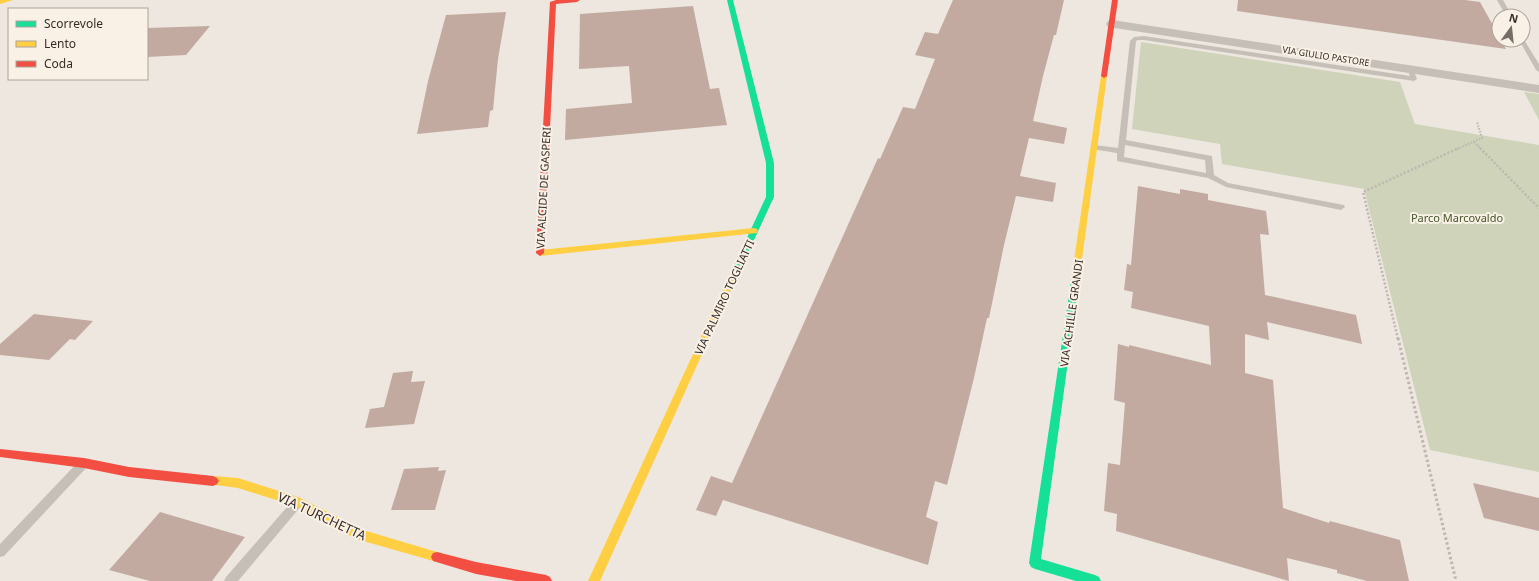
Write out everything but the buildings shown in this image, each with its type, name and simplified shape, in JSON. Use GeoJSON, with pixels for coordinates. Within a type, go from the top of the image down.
{"type":"FeatureCollection","features":[{"type":"Feature","properties":{"kind":"street"},"geometry":{"type":"LineString","coordinates":[[0,2],[10,0]]}},
{"type":"Feature","properties":{"kind":"street","name":"VIA ALCIDE DE GASPERI"},"geometry":{"type":"LineString","coordinates":[[577,0],[553,2],[540,254],[754,231]]}},
{"type":"Feature","properties":{"kind":"street","name":"VIA PALMIRO TOGLIATTI"},"geometry":{"type":"LineString","coordinates":[[594,581],[770,197],[770,163],[730,0]]}},
{"type":"Feature","properties":{"kind":"street","name":"VIA ACHILLE GRANDI"},"geometry":{"type":"LineString","coordinates":[[1095,581],[1035,563],[1115,0]]}},
{"type":"Feature","properties":{"kind":"street","name":"VIA GIULIO PASTORE"},"geometry":{"type":"LineString","coordinates":[[1112,24],[1539,89]]}},
{"type":"Feature","properties":{"kind":"street","name":"VIA TURCHETTA"},"geometry":{"type":"LineString","coordinates":[[0,453],[43,460],[84,463],[129,472],[238,483],[258,488],[298,502],[360,535],[476,568],[546,581]]}},
{"type":"Feature","properties":{"kind":"lane"},"geometry":{"type":"LineString","coordinates":[[1341,207],[1226,185],[1210,176],[1120,159],[1132,41],[1136,38],[1144,38],[1414,80],[1410,69]]}},
{"type":"Feature","properties":{"kind":"lane"},"geometry":{"type":"LineString","coordinates":[[1527,48],[1539,70]]}},
{"type":"Feature","properties":{"kind":"lane"},"geometry":{"type":"LineString","coordinates":[[1122,142],[1209,158],[1210,176]]}},
{"type":"Feature","properties":{"kind":"lane"},"geometry":{"type":"LineString","coordinates":[[1095,146],[1121,152]]}},
{"type":"Feature","properties":{"kind":"lane"},"geometry":{"type":"LineString","coordinates":[[0,552],[84,463]]}},
{"type":"Feature","properties":{"kind":"lane"},"geometry":{"type":"LineString","coordinates":[[230,581],[298,502]]}},
{"type":"Feature","properties":{"kind":"lane"},"geometry":{"type":"LineString","coordinates":[[469,581],[476,568]]}},
{"type":"Feature","properties":{"kind":"path"},"geometry":{"type":"LineString","coordinates":[[1456,581],[1363,192],[1482,138],[1477,122]]}},
{"type":"Feature","properties":{"kind":"path"},"geometry":{"type":"LineString","coordinates":[[1474,142],[1539,208]]}},
{"type":"Feature","properties":{"kind":"green space","name":"Parco Marcovaldo"},"geometry":{"type":"Polygon","coordinates":[[[1141,42],[1400,82],[1415,124],[1539,145],[1539,472],[1430,450],[1364,189],[1222,164],[1220,144],[1132,129],[1141,42]]]}},
{"type":"Feature","properties":{"kind":"green space"},"geometry":{"type":"Polygon","coordinates":[[[1524,92],[1539,94],[1539,120],[1524,92]]]}},
{"type":"Feature","properties":{"kind":"traffic: fast"},"geometry":{"type":"LineString","coordinates":[[730,0],[770,163],[770,197],[735,272]]}},
{"type":"Feature","properties":{"kind":"traffic: fast"},"geometry":{"type":"LineString","coordinates":[[1075,281],[1035,563],[1095,581]]}},
{"type":"Feature","properties":{"kind":"traffic: slow"},"geometry":{"type":"LineString","coordinates":[[0,2],[10,0]]}},
{"type":"Feature","properties":{"kind":"traffic: slow"},"geometry":{"type":"LineString","coordinates":[[1075,281],[1104,76]]}},
{"type":"Feature","properties":{"kind":"traffic: slow"},"geometry":{"type":"LineString","coordinates":[[540,253],[754,231]]}},
{"type":"Feature","properties":{"kind":"traffic: slow"},"geometry":{"type":"LineString","coordinates":[[594,581],[735,272]]}},
{"type":"Feature","properties":{"kind":"traffic: slow"},"geometry":{"type":"LineString","coordinates":[[213,481],[238,483],[298,502],[360,535],[437,557]]}},
{"type":"Feature","properties":{"kind":"traffic: jam"},"geometry":{"type":"LineString","coordinates":[[540,253],[553,2],[577,0]]}},
{"type":"Feature","properties":{"kind":"traffic: jam"},"geometry":{"type":"LineString","coordinates":[[1104,76],[1115,0]]}},
{"type":"Feature","properties":{"kind":"traffic: jam"},"geometry":{"type":"LineString","coordinates":[[0,453],[84,463],[129,472],[213,481]]}},
{"type":"Feature","properties":{"kind":"traffic: jam"},"geometry":{"type":"LineString","coordinates":[[437,557],[476,568],[546,581]]}}]}
